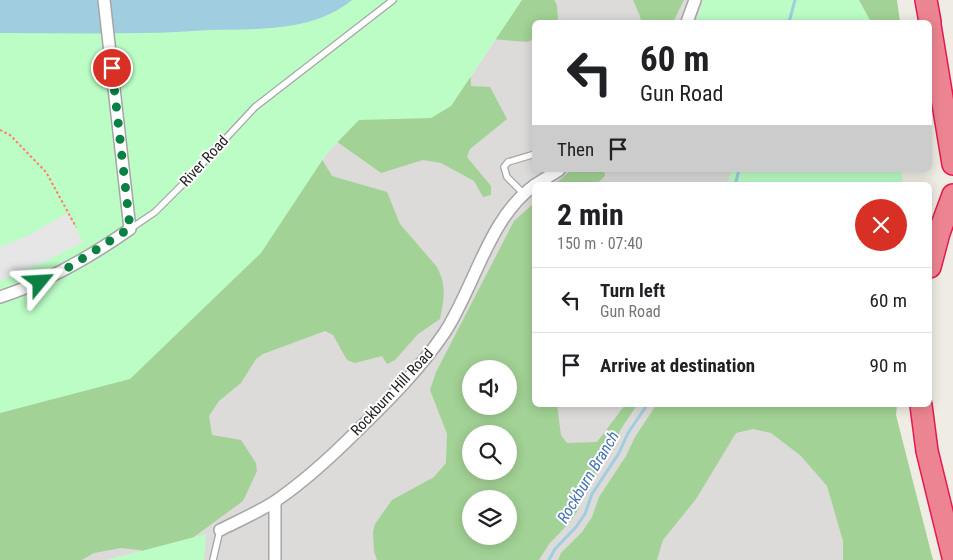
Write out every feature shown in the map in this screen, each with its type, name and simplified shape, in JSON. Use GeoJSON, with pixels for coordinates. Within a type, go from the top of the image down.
{"type":"FeatureCollection","features":[{"type":"Feature","properties":{"kind":"highway"},"geometry":{"type":"LineString","coordinates":[[926,0],[929,20]]}},
{"type":"Feature","properties":{"kind":"highway"},"geometry":{"type":"LineString","coordinates":[[932,36],[953,164]]}},
{"type":"Feature","properties":{"kind":"highway"},"geometry":{"type":"LineString","coordinates":[[932,259],[939,233],[953,195]]}},
{"type":"Feature","properties":{"kind":"highway"},"geometry":{"type":"LineString","coordinates":[[921,407],[927,451],[953,557]]}},
{"type":"Feature","properties":{"kind":"street"},"geometry":{"type":"LineString","coordinates":[[104,0],[130,228]]}},
{"type":"Feature","properties":{"kind":"street"},"geometry":{"type":"LineString","coordinates":[[688,20],[695,0]]}},
{"type":"Feature","properties":{"kind":"street","name":"Rockburn Hill Road"},"geometry":{"type":"LineString","coordinates":[[540,182],[556,172]]}},
{"type":"Feature","properties":{"kind":"street","name":"Rockburn Hill Road"},"geometry":{"type":"LineString","coordinates":[[220,530],[275,502],[304,481],[386,404],[428,355],[445,331],[499,226],[515,203],[532,187]]}},
{"type":"Feature","properties":{"kind":"street","name":"River Road"},"geometry":{"type":"LineString","coordinates":[[0,297],[25,289],[71,266],[130,228]]}},
{"type":"Feature","properties":{"kind":"street"},"geometry":{"type":"LineString","coordinates":[[275,502],[275,560]]}},
{"type":"Feature","properties":{"kind":"lane","name":"River Road"},"geometry":{"type":"LineString","coordinates":[[130,228],[154,212],[181,186],[255,107],[393,0]]}},
{"type":"Feature","properties":{"kind":"lane"},"geometry":{"type":"LineString","coordinates":[[524,194],[507,177],[504,167],[508,162],[532,155]]}},
{"type":"Feature","properties":{"kind":"lane"},"geometry":{"type":"LineString","coordinates":[[213,560],[220,530]]}},
{"type":"Feature","properties":{"kind":"path"},"geometry":{"type":"LineString","coordinates":[[0,130],[10,135],[46,172],[76,227]]}},
{"type":"Feature","properties":{"kind":"shaded area"},"geometry":{"type":"Polygon","coordinates":[[[522,0],[703,0],[697,20],[532,20],[532,172],[731,172],[728,182],[532,182],[532,407],[871,407],[909,560],[204,560],[205,535],[107,560],[0,560],[261,253],[327,153],[359,120],[451,106],[522,0]]]}},
{"type":"Feature","properties":{"kind":"shaded area"},"geometry":{"type":"Polygon","coordinates":[[[67,213],[83,242],[0,281],[0,247],[31,234],[67,213]]]}},
{"type":"Feature","properties":{"kind":"green space"},"geometry":{"type":"Polygon","coordinates":[[[0,0],[522,0],[451,106],[431,118],[359,120],[327,153],[261,253],[130,379],[0,413],[0,0]]]}},
{"type":"Feature","properties":{"kind":"green space"},"geometry":{"type":"Polygon","coordinates":[[[398,0],[554,0],[557,5],[558,20],[532,20],[532,40],[528,42],[491,39],[470,68],[471,86],[490,87],[507,119],[470,149],[467,157],[491,186],[491,195],[483,197],[474,181],[441,163],[423,160],[381,173],[329,136],[317,151],[332,176],[387,192],[400,224],[437,267],[440,274],[444,293],[440,319],[418,334],[395,360],[387,364],[382,356],[355,363],[347,360],[333,335],[325,331],[263,354],[256,359],[241,383],[219,401],[209,416],[212,435],[241,440],[256,463],[257,471],[243,501],[172,553],[164,557],[139,550],[121,548],[94,553],[82,560],[0,560],[0,308],[398,0]]]}},
{"type":"Feature","properties":{"kind":"green space"},"geometry":{"type":"Polygon","coordinates":[[[633,0],[684,0],[674,20],[641,20],[633,0]]]}},
{"type":"Feature","properties":{"kind":"green space"},"geometry":{"type":"Polygon","coordinates":[[[703,0],[859,0],[870,20],[697,20],[703,0]]]}},
{"type":"Feature","properties":{"kind":"green space"},"geometry":{"type":"Polygon","coordinates":[[[802,0],[897,0],[900,20],[798,20],[802,0]]]}},
{"type":"Feature","properties":{"kind":"green space"},"geometry":{"type":"Polygon","coordinates":[[[569,172],[604,172],[605,176],[598,182],[557,182],[569,172]]]}},
{"type":"Feature","properties":{"kind":"green space"},"geometry":{"type":"Polygon","coordinates":[[[731,172],[901,172],[903,182],[728,182],[731,172]]]}},
{"type":"Feature","properties":{"kind":"green space"},"geometry":{"type":"Polygon","coordinates":[[[532,205],[532,407],[557,407],[561,435],[567,443],[597,442],[623,407],[636,407],[621,429],[612,449],[585,490],[578,510],[570,522],[549,544],[539,560],[377,560],[374,552],[373,532],[375,524],[392,500],[434,477],[446,463],[447,434],[430,390],[436,372],[514,221],[532,205]]]}},
{"type":"Feature","properties":{"kind":"green space"},"geometry":{"type":"Polygon","coordinates":[[[655,407],[897,407],[896,415],[933,560],[843,560],[843,541],[827,486],[801,456],[771,433],[753,429],[736,433],[696,499],[663,540],[657,560],[558,560],[561,553],[582,532],[592,517],[599,497],[626,456],[635,437],[655,407]]]}},
{"type":"Feature","properties":{"kind":"green space"},"geometry":{"type":"Polygon","coordinates":[[[206,534],[204,560],[107,560],[206,534]]]}},
{"type":"Feature","properties":{"kind":"water"},"geometry":{"type":"Polygon","coordinates":[[[0,0],[352,0],[320,18],[284,27],[265,29],[158,33],[0,33],[0,0]]]}},
{"type":"Feature","properties":{"kind":"waterway","name":"Rockburn Branch"},"geometry":{"type":"LineString","coordinates":[[790,20],[795,0]]}},
{"type":"Feature","properties":{"kind":"waterway","name":"Rockburn Branch"},"geometry":{"type":"LineString","coordinates":[[736,182],[738,172]]}},
{"type":"Feature","properties":{"kind":"waterway","name":"Rockburn Branch"},"geometry":{"type":"LineString","coordinates":[[549,560],[555,549],[576,527],[585,514],[592,494],[646,407]]}},
{"type":"Feature","properties":{"kind":"route"},"geometry":{"type":"LineString","coordinates":[[40,282],[71,266],[130,228],[112,68]]}}]}
